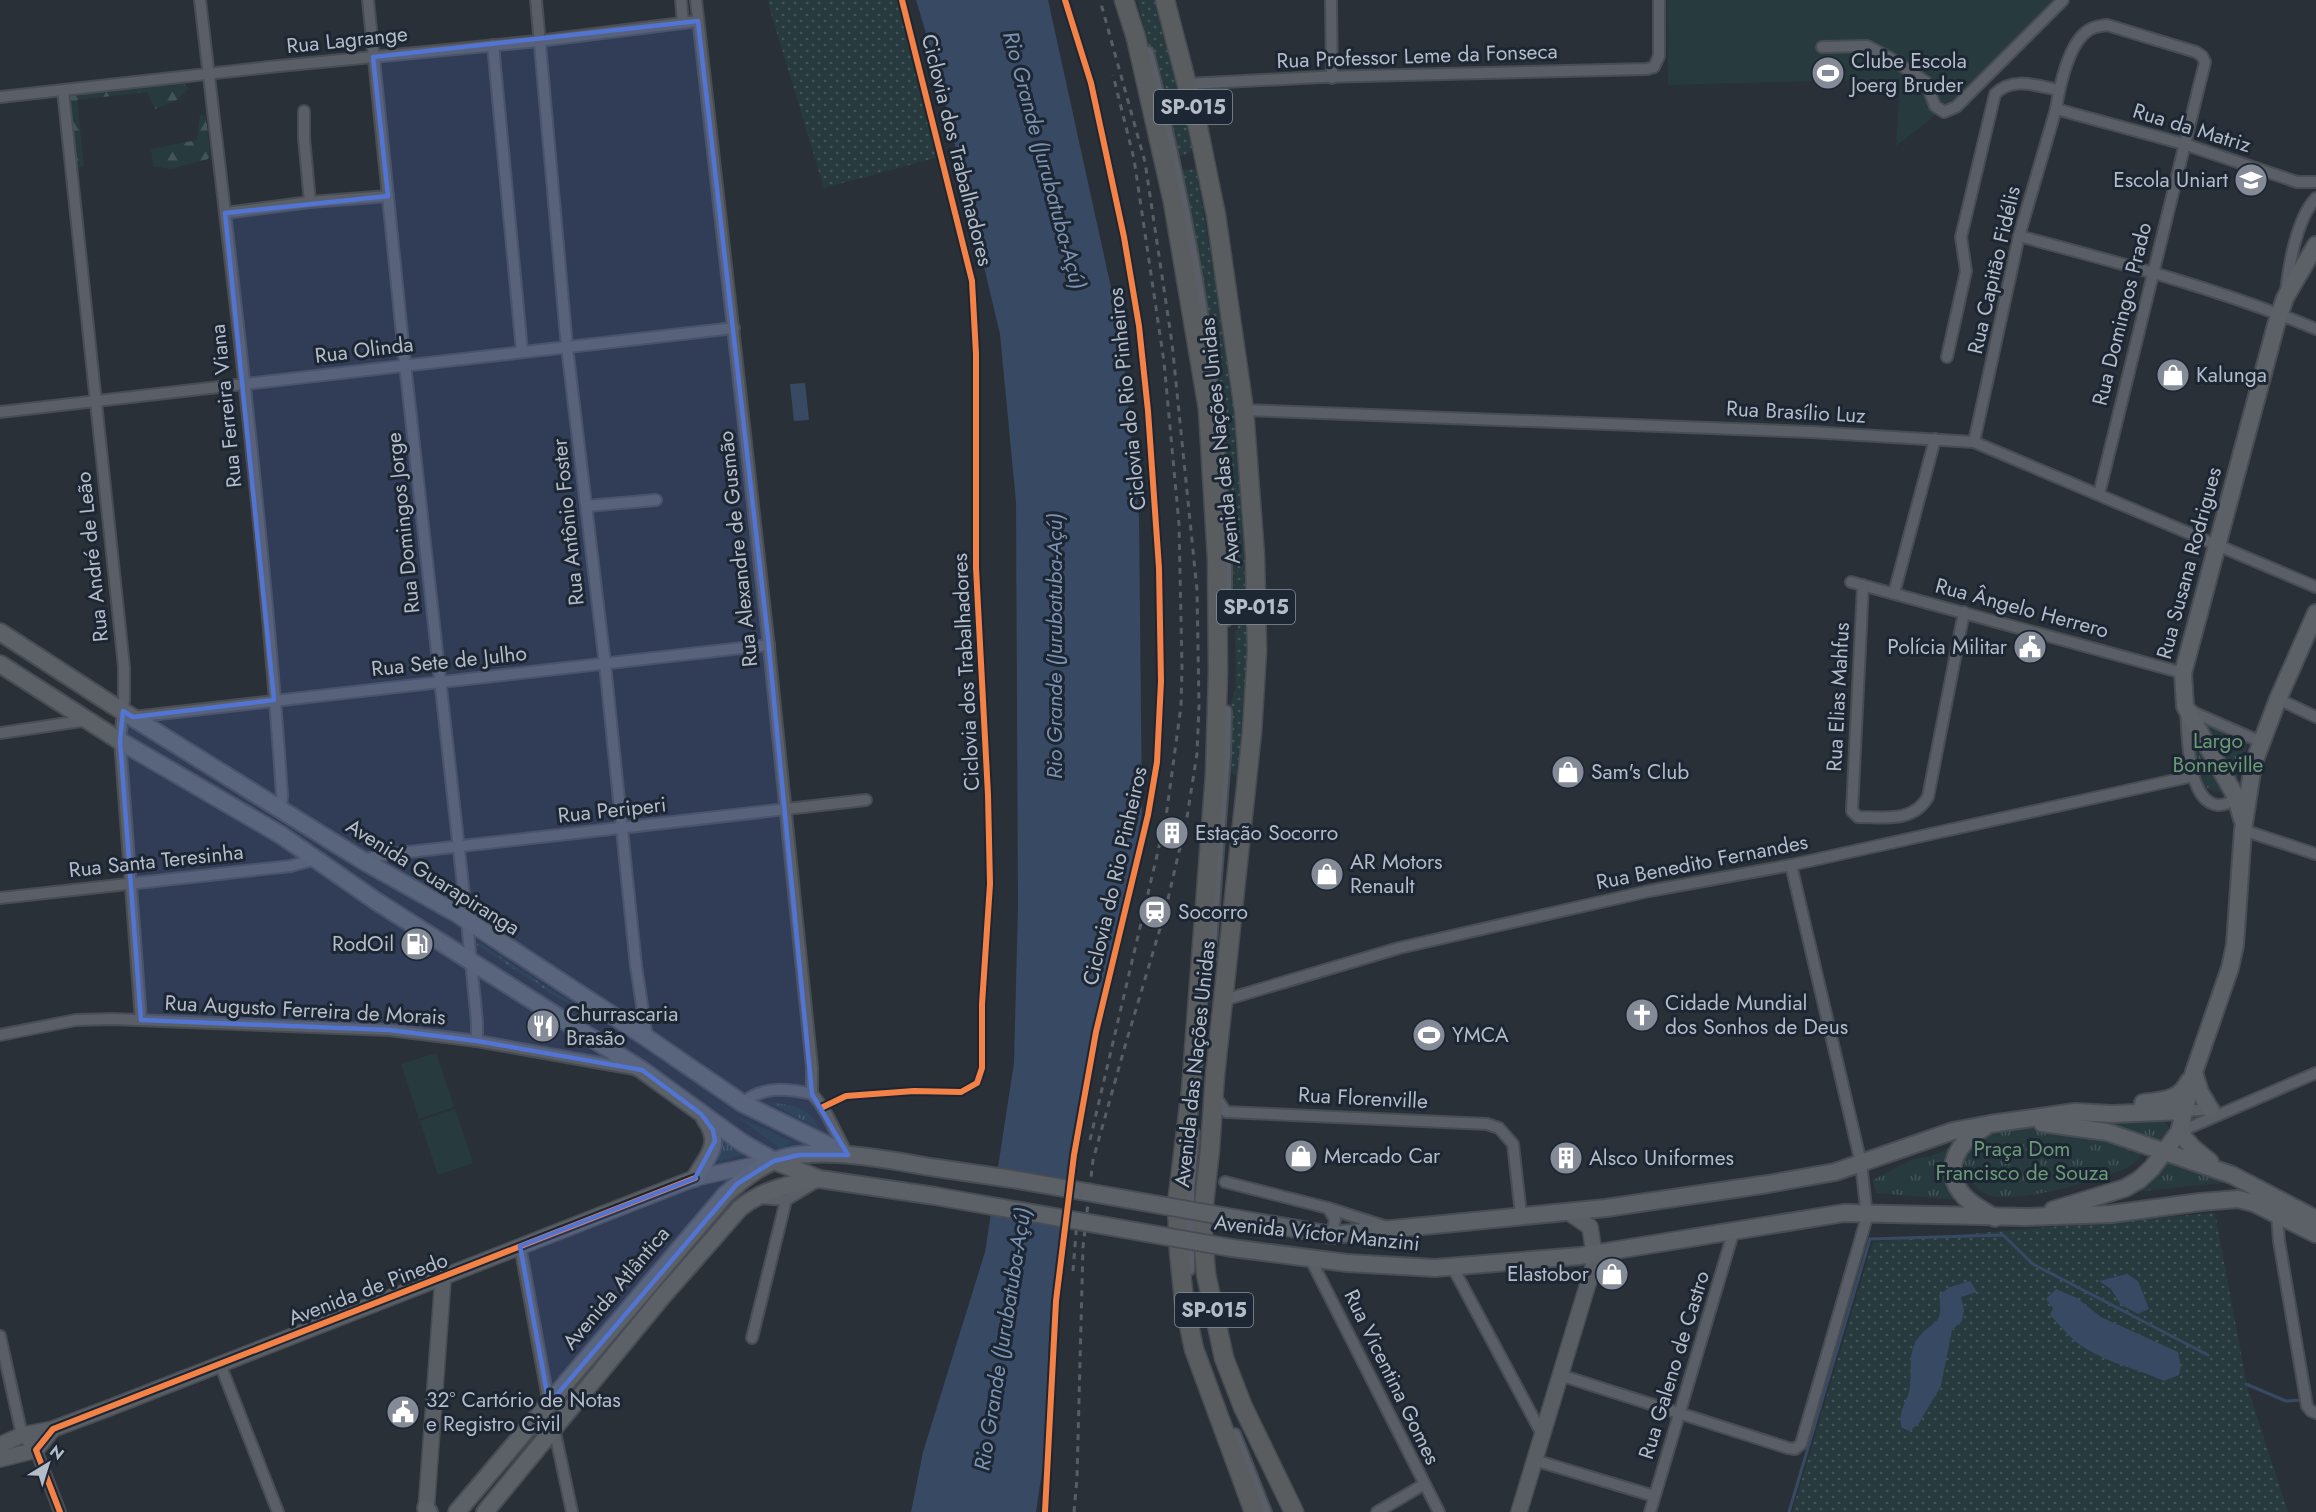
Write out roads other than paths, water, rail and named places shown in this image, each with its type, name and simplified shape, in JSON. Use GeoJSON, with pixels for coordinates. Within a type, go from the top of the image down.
{"type":"FeatureCollection","features":[{"type":"Feature","properties":{"kind":"highway","name":"Avenida das Nações Unidas"},"geometry":{"type":"LineString","coordinates":[[1124,0],[1136,38],[1173,202],[1208,409],[1217,559],[1218,670],[1215,774],[1191,1090],[1177,1204],[1179,1252],[1184,1301],[1194,1349],[1254,1512]]}},
{"type":"Feature","properties":{"kind":"highway","name":"Avenida das Nações Unidas"},"geometry":{"type":"LineString","coordinates":[[1165,0],[1187,84],[1216,215],[1244,410],[1255,556],[1257,651],[1252,732],[1202,1222],[1206,1274],[1224,1358],[1243,1407],[1294,1512]]}},
{"type":"Feature","properties":{"kind":"main road","name":"Rua Susana Rodrigues"},"geometry":{"type":"LineString","coordinates":[[2243,830],[2236,797],[2185,706],[2183,673],[2282,306],[2316,245]]}},
{"type":"Feature","properties":{"kind":"main road"},"geometry":{"type":"LineString","coordinates":[[2026,1217],[2125,1188],[2139,1180],[2152,1168],[2179,1132],[2194,1072],[2230,968],[2235,945],[2243,830],[2253,765],[2278,699],[2316,613]]}},
{"type":"Feature","properties":{"kind":"main road","name":"Avenida Guarapiranga"},"geometry":{"type":"LineString","coordinates":[[0,632],[362,860],[456,913],[742,1103],[847,1155]]}},
{"type":"Feature","properties":{"kind":"main road"},"geometry":{"type":"LineString","coordinates":[[0,664],[120,741],[250,815],[376,901],[642,1070],[741,1142],[774,1161],[820,1179]]}},
{"type":"Feature","properties":{"kind":"main road"},"geometry":{"type":"LineString","coordinates":[[2194,1072],[2200,1092],[2218,1110]]}},
{"type":"Feature","properties":{"kind":"main road"},"geometry":{"type":"LineString","coordinates":[[2074,1112],[2172,1099],[2185,1089],[2194,1072]]}},
{"type":"Feature","properties":{"kind":"main road","name":"Avenida Víctor Manzini"},"geometry":{"type":"LineString","coordinates":[[847,1155],[1022,1180],[1332,1235],[1620,1207],[1768,1184],[1835,1172],[1953,1131],[2074,1112],[2112,1114],[2184,1111]]}},
{"type":"Feature","properties":{"kind":"main road"},"geometry":{"type":"LineString","coordinates":[[695,1178],[712,1150],[714,1142],[713,1130],[701,1114]]}},
{"type":"Feature","properties":{"kind":"main road"},"geometry":{"type":"LineString","coordinates":[[1995,1218],[1964,1197],[1954,1182],[1953,1167],[1954,1157],[1960,1146],[1971,1134],[1992,1124],[2047,1123],[2107,1132],[2232,1175]]}},
{"type":"Feature","properties":{"kind":"main road"},"geometry":{"type":"LineString","coordinates":[[2179,1132],[2202,1156],[2232,1175],[2316,1219]]}},
{"type":"Feature","properties":{"kind":"main road","name":"Avenida Atlântica"},"geometry":{"type":"LineString","coordinates":[[457,1512],[726,1194],[755,1170],[774,1161],[799,1155],[847,1155]]}},
{"type":"Feature","properties":{"kind":"main road","name":"Avenida Víctor Manzini"},"geometry":{"type":"LineString","coordinates":[[820,1179],[935,1196],[1232,1248],[1385,1266],[1452,1266],[1547,1259],[1711,1236],[1734,1230],[1844,1213],[2026,1217]]}},
{"type":"Feature","properties":{"kind":"main road","name":"Avenida Atlântica"},"geometry":{"type":"LineString","coordinates":[[485,1512],[683,1272],[740,1208],[752,1198],[769,1190],[820,1179]]}},
{"type":"Feature","properties":{"kind":"main road"},"geometry":{"type":"LineString","coordinates":[[2026,1217],[2111,1214],[2238,1199],[2254,1203],[2316,1234]]}},
{"type":"Feature","properties":{"kind":"street","name":"Rua Ferreira Viana"},"geometry":{"type":"LineString","coordinates":[[200,0],[243,385],[274,700],[282,795],[281,809]]}},
{"type":"Feature","properties":{"kind":"street","name":"Rua Domingos Jorge"},"geometry":{"type":"LineString","coordinates":[[368,0],[405,364],[467,922],[477,1041]]}},
{"type":"Feature","properties":{"kind":"street","name":"Rua Antônio Foster"},"geometry":{"type":"LineString","coordinates":[[536,0],[567,347],[605,664],[636,966],[647,1038]]}},
{"type":"Feature","properties":{"kind":"street"},"geometry":{"type":"LineString","coordinates":[[681,0],[683,23]]}},
{"type":"Feature","properties":{"kind":"street","name":"Rua Alexandre de Gusmão"},"geometry":{"type":"LineString","coordinates":[[696,0],[769,645],[812,1067],[812,1094]]}},
{"type":"Feature","properties":{"kind":"street"},"geometry":{"type":"LineString","coordinates":[[1133,0],[1147,46],[1180,182],[1213,379],[1219,438],[1227,585],[1225,755],[1206,1009],[1189,1190],[1189,1281],[1192,1308],[1200,1340],[1228,1419],[1266,1512]]}},
{"type":"Feature","properties":{"kind":"street"},"geometry":{"type":"LineString","coordinates":[[1331,0],[1332,78]]}},
{"type":"Feature","properties":{"kind":"street","name":"Rua Professor Leme da Fonseca"},"geometry":{"type":"LineString","coordinates":[[1187,84],[1647,69],[1654,67],[1659,56],[1659,0]]}},
{"type":"Feature","properties":{"kind":"street"},"geometry":{"type":"LineString","coordinates":[[1821,47],[1866,46],[1890,58],[1926,82],[1935,106],[1944,112],[1956,107],[2063,0]]}},
{"type":"Feature","properties":{"kind":"street","name":"Rua Lagrange"},"geometry":{"type":"LineString","coordinates":[[0,98],[208,74],[538,41],[698,21]]}},
{"type":"Feature","properties":{"kind":"street","name":"Rua Domingos Prado"},"geometry":{"type":"LineString","coordinates":[[2059,90],[2076,43],[2085,33],[2095,27],[2107,25],[2196,52],[2205,62],[2099,494]]}},
{"type":"Feature","properties":{"kind":"street"},"geometry":{"type":"LineString","coordinates":[[493,45],[522,351]]}},
{"type":"Feature","properties":{"kind":"street"},"geometry":{"type":"LineString","coordinates":[[1947,357],[1966,270],[1961,237],[1995,94],[2002,87],[2022,83],[2059,90]]}},
{"type":"Feature","properties":{"kind":"street","name":"Rua Capitão Fidélis"},"geometry":{"type":"LineString","coordinates":[[1974,442],[2019,236],[2056,109],[2059,90]]}},
{"type":"Feature","properties":{"kind":"street","name":"Rua André de Leão"},"geometry":{"type":"LineString","coordinates":[[63,91],[128,714],[120,741],[141,1020]]}},
{"type":"Feature","properties":{"kind":"street","name":"Rua da Matriz"},"geometry":{"type":"LineString","coordinates":[[2056,109],[2184,144],[2297,182],[2316,182]]}},
{"type":"Feature","properties":{"kind":"street"},"geometry":{"type":"LineString","coordinates":[[304,111],[310,202]]}},
{"type":"Feature","properties":{"kind":"street"},"geometry":{"type":"LineString","coordinates":[[225,213],[310,202],[388,196]]}},
{"type":"Feature","properties":{"kind":"street","name":"Rua Susana Rodrigues"},"geometry":{"type":"LineString","coordinates":[[2282,306],[2289,265],[2309,206],[2316,198]]}},
{"type":"Feature","properties":{"kind":"street"},"geometry":{"type":"LineString","coordinates":[[2019,236],[2282,306],[2316,329]]}},
{"type":"Feature","properties":{"kind":"street","name":"Rua Olinda"},"geometry":{"type":"LineString","coordinates":[[0,412],[734,328]]}},
{"type":"Feature","properties":{"kind":"street","name":"Rua Brasílio Luz"},"geometry":{"type":"LineString","coordinates":[[1244,410],[1811,432],[1974,442],[2316,587]]}},
{"type":"Feature","properties":{"kind":"street"},"geometry":{"type":"LineString","coordinates":[[1894,593],[1935,439]]}},
{"type":"Feature","properties":{"kind":"street"},"geometry":{"type":"LineString","coordinates":[[586,506],[656,500]]}},
{"type":"Feature","properties":{"kind":"street","name":"Rua Ângelo Herrero"},"geometry":{"type":"LineString","coordinates":[[1851,582],[2183,673]]}},
{"type":"Feature","properties":{"kind":"street","name":"Rua Elias Mahfus"},"geometry":{"type":"LineString","coordinates":[[1863,585],[1852,811],[1858,817],[1896,817],[1915,813],[1928,797],[1964,612]]}},
{"type":"Feature","properties":{"kind":"street","name":"Rua Sete de Julho"},"geometry":{"type":"LineString","coordinates":[[128,714],[769,645]]}},
{"type":"Feature","properties":{"kind":"street"},"geometry":{"type":"LineString","coordinates":[[2278,699],[2316,717]]}},
{"type":"Feature","properties":{"kind":"street"},"geometry":{"type":"LineString","coordinates":[[2185,706],[2196,714],[2261,742]]}},
{"type":"Feature","properties":{"kind":"street"},"geometry":{"type":"LineString","coordinates":[[2185,706],[2193,776],[2203,796],[2212,804],[2229,804],[2236,797],[2253,765]]}},
{"type":"Feature","properties":{"kind":"street"},"geometry":{"type":"LineString","coordinates":[[0,733],[88,720]]}},
{"type":"Feature","properties":{"kind":"street","name":"Rua Benedito Fernandes"},"geometry":{"type":"LineString","coordinates":[[1224,1000],[1399,948],[1649,891],[1791,865],[2193,776]]}},
{"type":"Feature","properties":{"kind":"street","name":"Rua Periperi"},"geometry":{"type":"LineString","coordinates":[[362,860],[382,855],[866,800]]}},
{"type":"Feature","properties":{"kind":"street"},"geometry":{"type":"LineString","coordinates":[[2243,830],[2316,854]]}},
{"type":"Feature","properties":{"kind":"street","name":"Rua Santa Teresinha"},"geometry":{"type":"LineString","coordinates":[[0,898],[291,866],[316,859]]}},
{"type":"Feature","properties":{"kind":"street"},"geometry":{"type":"LineString","coordinates":[[1560,1375],[1788,1448],[1795,1449],[1801,1444],[1868,1213],[1861,1163],[1791,865]]}},
{"type":"Feature","properties":{"kind":"street","name":"Rua Augusto Ferreira de Morais"},"geometry":{"type":"LineString","coordinates":[[0,1035],[76,1020],[141,1020],[389,1030],[477,1041],[642,1070]]}},
{"type":"Feature","properties":{"kind":"street"},"geometry":{"type":"LineString","coordinates":[[2179,1132],[2218,1110],[2316,1073]]}},
{"type":"Feature","properties":{"kind":"street"},"geometry":{"type":"LineString","coordinates":[[742,1103],[758,1093],[774,1089],[812,1094],[823,1107],[847,1155]]}},
{"type":"Feature","properties":{"kind":"street","name":"Rua Florenville"},"geometry":{"type":"LineString","coordinates":[[1214,1092],[1226,1112],[1487,1124],[1498,1128],[1513,1144],[1521,1215]]}},
{"type":"Feature","properties":{"kind":"street"},"geometry":{"type":"LineString","coordinates":[[2184,1111],[2218,1110]]}},
{"type":"Feature","properties":{"kind":"street","name":"Avenida de Pinedo"},"geometry":{"type":"LineString","coordinates":[[0,1445],[22,1435],[53,1429],[695,1178],[774,1161]]}},
{"type":"Feature","properties":{"kind":"street"},"geometry":{"type":"LineString","coordinates":[[752,1198],[786,1200],[820,1179]]}},
{"type":"Feature","properties":{"kind":"street","name":"Avenida Víctor Manzini"},"geometry":{"type":"LineString","coordinates":[[1226,1182],[1328,1208],[1394,1229]]}},
{"type":"Feature","properties":{"kind":"street"},"geometry":{"type":"LineString","coordinates":[[752,1338],[786,1200]]}},
{"type":"Feature","properties":{"kind":"street","name":"Avenida Víctor Manzini"},"geometry":{"type":"LineString","coordinates":[[1328,1208],[1335,1223],[1332,1235]]}},
{"type":"Feature","properties":{"kind":"street"},"geometry":{"type":"LineString","coordinates":[[1519,1512],[1593,1267],[1594,1253],[1590,1227],[1568,1212]]}},
{"type":"Feature","properties":{"kind":"street"},"geometry":{"type":"LineString","coordinates":[[2277,1215],[2279,1241],[2312,1409]]}},
{"type":"Feature","properties":{"kind":"street","name":"Rua Galeno de Castro"},"geometry":{"type":"LineString","coordinates":[[1650,1512],[1734,1230]]}},
{"type":"Feature","properties":{"kind":"street"},"geometry":{"type":"LineString","coordinates":[[520,1246],[549,1404]]}},
{"type":"Feature","properties":{"kind":"street","name":"Rua Vicentina Gomes"},"geometry":{"type":"LineString","coordinates":[[1310,1258],[1423,1485],[1439,1512]]}},
{"type":"Feature","properties":{"kind":"street"},"geometry":{"type":"LineString","coordinates":[[1452,1266],[1542,1434]]}},
{"type":"Feature","properties":{"kind":"street"},"geometry":{"type":"LineString","coordinates":[[427,1511],[443,1278]]}},
{"type":"Feature","properties":{"kind":"street"},"geometry":{"type":"LineString","coordinates":[[0,1336],[22,1435],[36,1449],[60,1512]]}},
{"type":"Feature","properties":{"kind":"street"},"geometry":{"type":"LineString","coordinates":[[220,1364],[278,1512]]}},
{"type":"Feature","properties":{"kind":"street"},"geometry":{"type":"LineString","coordinates":[[554,1428],[572,1512]]}},
{"type":"Feature","properties":{"kind":"street","name":"Avenida de Pinedo"},"geometry":{"type":"LineString","coordinates":[[36,1449],[53,1429]]}},
{"type":"Feature","properties":{"kind":"street"},"geometry":{"type":"LineString","coordinates":[[0,1459],[36,1449]]}},
{"type":"Feature","properties":{"kind":"street"},"geometry":{"type":"LineString","coordinates":[[1534,1461],[1654,1496]]}},
{"type":"Feature","properties":{"kind":"street"},"geometry":{"type":"LineString","coordinates":[[1377,1512],[1423,1485]]}},
{"type":"Feature","properties":{"kind":"water","name":"Rio Grande (Jurubatuba-Açú)"},"geometry":{"type":"Polygon","coordinates":[[[916,0],[1048,0],[1121,333],[1139,517],[1142,813],[1108,1003],[1072,1151],[1050,1317],[1044,1458],[1036,1512],[911,1512],[923,1452],[985,1252],[1014,1063],[1018,906],[1016,502],[1000,334],[938,73],[916,0]]]}},
{"type":"Feature","properties":{"kind":"water"},"geometry":{"type":"Polygon","coordinates":[[[805,383],[809,420],[794,421],[790,384],[805,383]]]}},
{"type":"Feature","properties":{"kind":"water"},"geometry":{"type":"Polygon","coordinates":[[[2127,1274],[2138,1281],[2149,1309],[2138,1314],[2121,1305],[2111,1289],[2099,1281],[2127,1274]]]}},
{"type":"Feature","properties":{"kind":"water"},"geometry":{"type":"Polygon","coordinates":[[[1970,1281],[1977,1292],[1961,1297],[1964,1310],[1962,1321],[1952,1330],[1941,1386],[1919,1423],[1910,1431],[1902,1428],[1901,1414],[1909,1392],[1913,1347],[1921,1334],[1938,1319],[1939,1295],[1950,1287],[1970,1281]]]}},
{"type":"Feature","properties":{"kind":"water"},"geometry":{"type":"Polygon","coordinates":[[[2056,1289],[2077,1298],[2101,1317],[2178,1352],[2181,1366],[2179,1375],[2164,1381],[2104,1358],[2080,1345],[2050,1315],[2053,1308],[2046,1299],[2056,1289]]]}},
{"type":"Feature","properties":{"kind":"waterway"},"geometry":{"type":"LineString","coordinates":[[1789,1512],[1870,1239],[2003,1235],[2033,1264],[2208,1355]]}},
{"type":"Feature","properties":{"kind":"waterway"},"geometry":{"type":"LineString","coordinates":[[2246,1384],[2286,1401],[2302,1400]]}},
{"type":"Feature","properties":{"kind":"railway"},"geometry":{"type":"LineString","coordinates":[[1074,1512],[1077,1478],[1083,1247],[1093,1160],[1165,912],[1187,817],[1197,754],[1199,705],[1197,590],[1172,343],[1145,162],[1100,0]]}},
{"type":"Feature","properties":{"kind":"railway"},"geometry":{"type":"LineString","coordinates":[[1090,1140],[1166,817],[1181,706],[1182,667],[1179,524],[1164,362],[1134,159],[1113,75]]}},
{"type":"Feature","properties":{"kind":"railway"},"geometry":{"type":"LineString","coordinates":[[1073,1271],[1077,1220]]}},
{"type":"Feature","properties":{"kind":"place","name":"Clube Escola Joerg Bruder"},"geometry":{"type":"Point","coordinates":[1828,73]}},
{"type":"Feature","properties":{"kind":"place","name":"Escola Uniart"},"geometry":{"type":"Point","coordinates":[2251,180]}},
{"type":"Feature","properties":{"kind":"place","name":"Kalunga"},"geometry":{"type":"Point","coordinates":[2173,375]}},
{"type":"Feature","properties":{"kind":"place","name":"Polícia Militar"},"geometry":{"type":"Point","coordinates":[2030,647]}},
{"type":"Feature","properties":{"kind":"place","name":"Sam's Club"},"geometry":{"type":"Point","coordinates":[1568,772]}},
{"type":"Feature","properties":{"kind":"place","name":"Estação Socorro"},"geometry":{"type":"Point","coordinates":[1172,833]}},
{"type":"Feature","properties":{"kind":"place","name":"AR Motors Renault"},"geometry":{"type":"Point","coordinates":[1327,874]}},
{"type":"Feature","properties":{"kind":"place","name":"Socorro"},"geometry":{"type":"Point","coordinates":[1155,912]}},
{"type":"Feature","properties":{"kind":"place","name":"RodOil"},"geometry":{"type":"Point","coordinates":[417,944]}},
{"type":"Feature","properties":{"kind":"place","name":"Cidade Mundial dos Sonhos de Deus"},"geometry":{"type":"Point","coordinates":[1642,1015]}},
{"type":"Feature","properties":{"kind":"place","name":"Churrascaria Brasão"},"geometry":{"type":"Point","coordinates":[543,1026]}},
{"type":"Feature","properties":{"kind":"place","name":"YMCA"},"geometry":{"type":"Point","coordinates":[1429,1035]}},
{"type":"Feature","properties":{"kind":"place","name":"Mercado Car"},"geometry":{"type":"Point","coordinates":[1301,1156]}},
{"type":"Feature","properties":{"kind":"place","name":"Alsco Uniformes"},"geometry":{"type":"Point","coordinates":[1566,1158]}},
{"type":"Feature","properties":{"kind":"place","name":"Elastobor"},"geometry":{"type":"Point","coordinates":[1612,1274]}},
{"type":"Feature","properties":{"kind":"place","name":"32º Cartório de Notas e Registro Civil"},"geometry":{"type":"Point","coordinates":[403,1412]}},
{"type":"Feature","properties":{"kind":"park label","name":"Largo Bonneville"},"geometry":{"type":"Point","coordinates":[2218,753]}},
{"type":"Feature","properties":{"kind":"park label","name":"Praça Dom Francisco de Souza"},"geometry":{"type":"Point","coordinates":[2022,1161]}}]}
